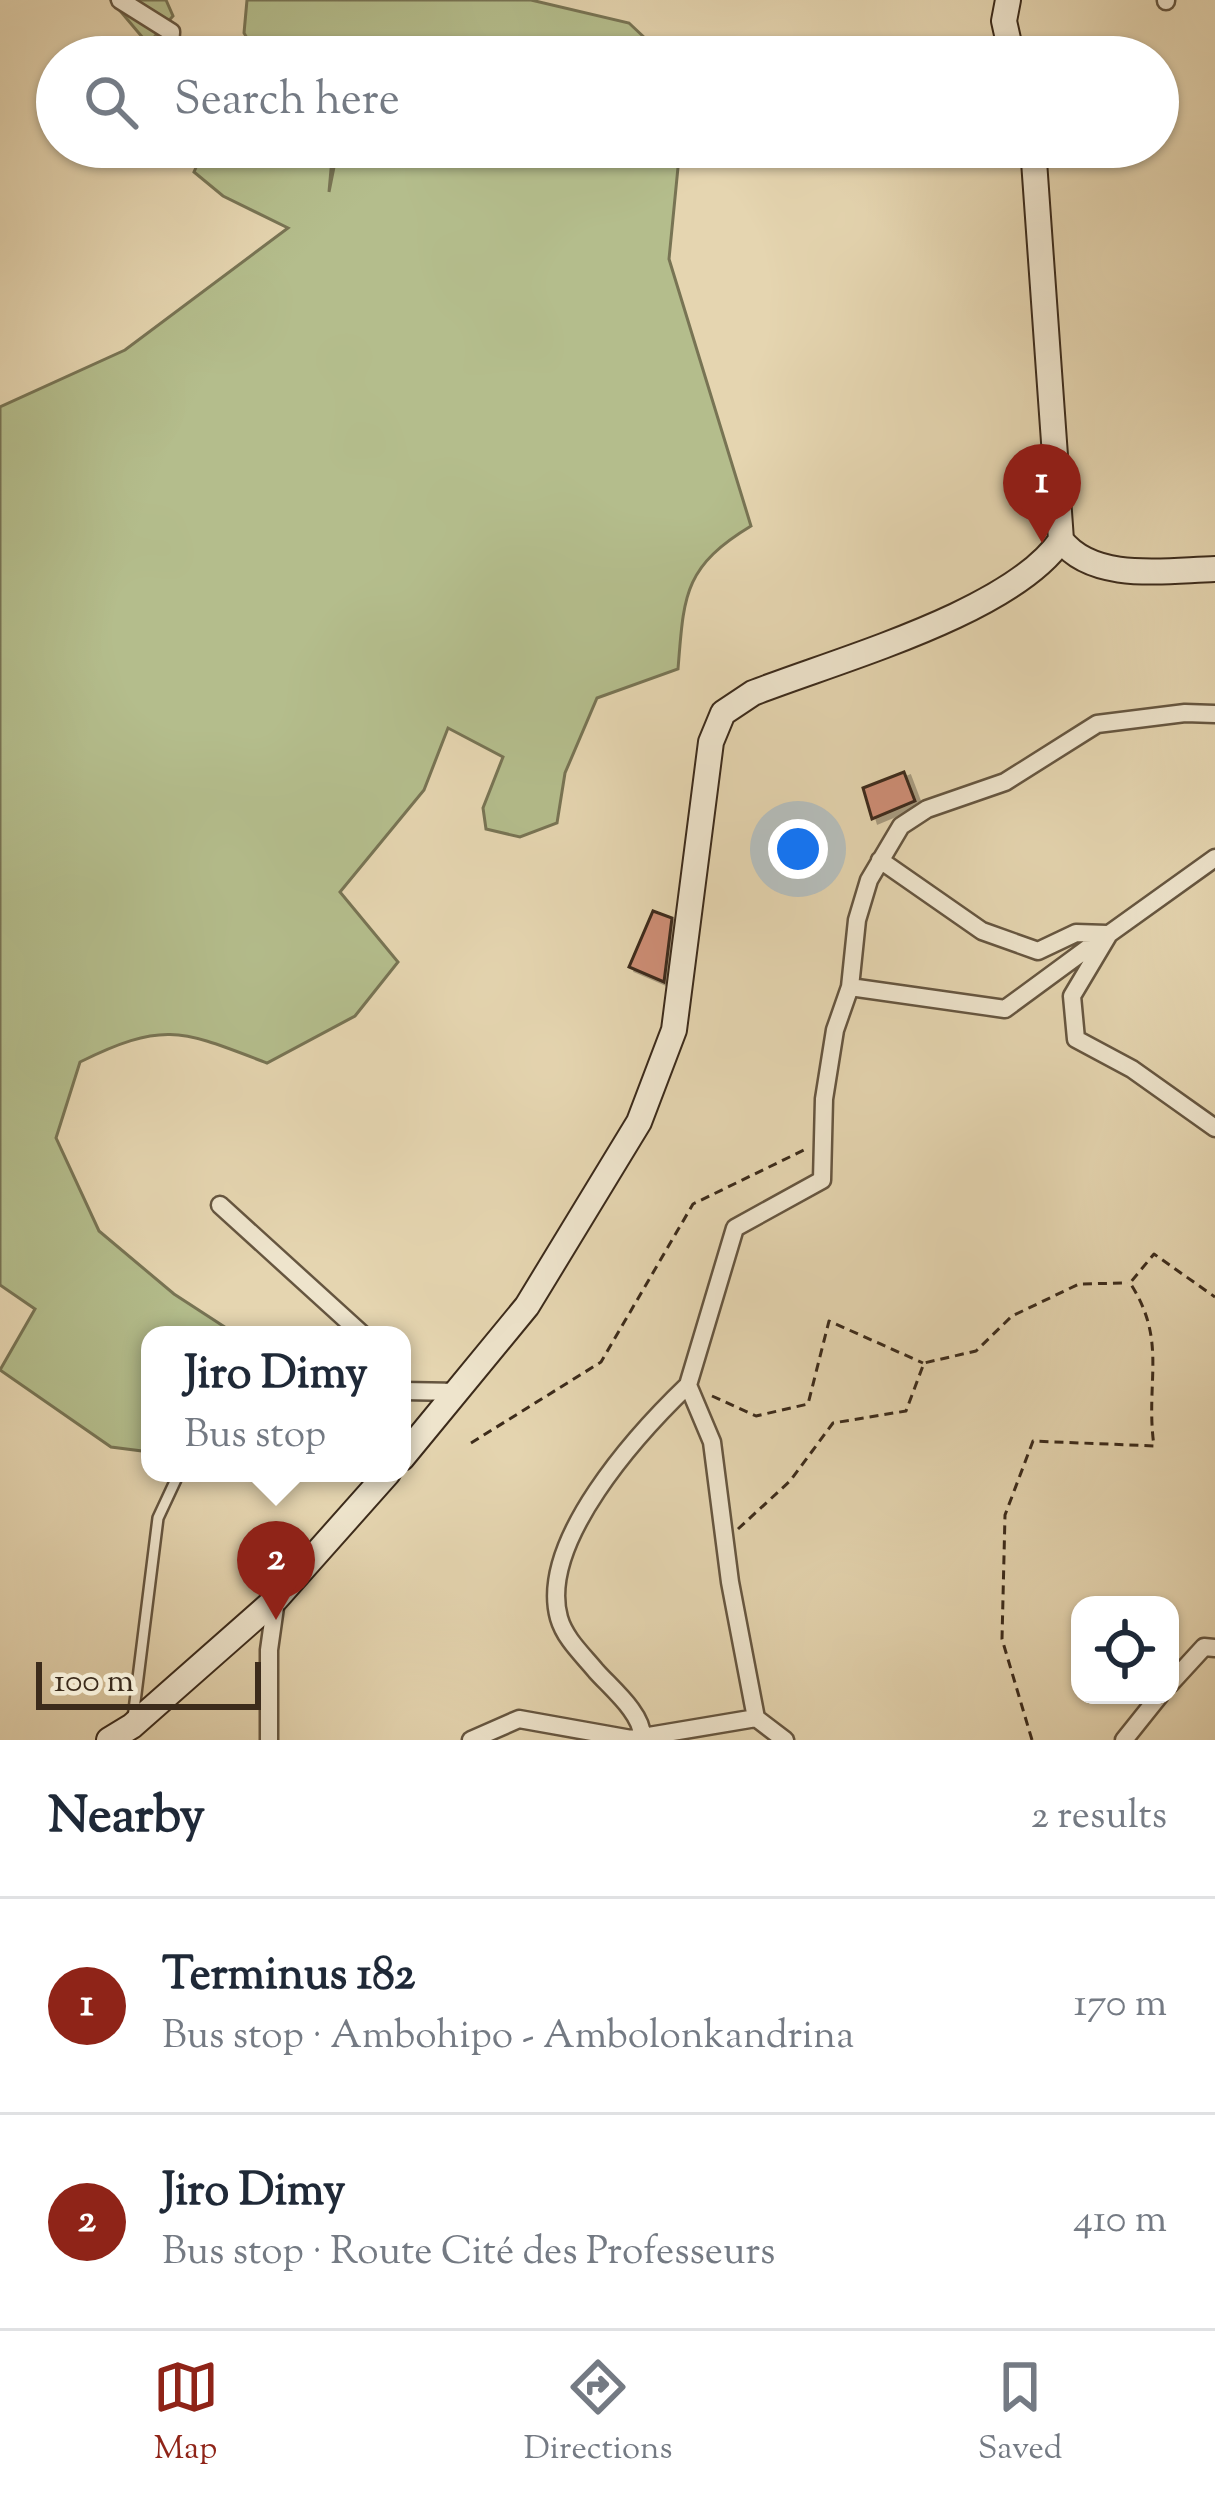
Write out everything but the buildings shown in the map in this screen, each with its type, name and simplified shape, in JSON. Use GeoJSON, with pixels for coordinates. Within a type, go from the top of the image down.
{"type":"FeatureCollection","features":[{"type":"Feature","properties":{"kind":"street"},"geometry":{"type":"LineString","coordinates":[[120,0],[171,36]]}},
{"type":"Feature","properties":{"kind":"street"},"geometry":{"type":"LineString","coordinates":[[1007,36],[1004,21],[1008,0]]}},
{"type":"Feature","properties":{"kind":"street"},"geometry":{"type":"LineString","coordinates":[[1036,168],[1061,540],[1070,551],[1117,570],[1215,569]]}},
{"type":"Feature","properties":{"kind":"street"},"geometry":{"type":"LineString","coordinates":[[411,1448],[527,1306],[639,1122],[668,1052],[711,742],[723,713],[753,693],[980,604],[1023,579],[1061,540]]}},
{"type":"Feature","properties":{"kind":"street"},"geometry":{"type":"LineString","coordinates":[[642,1737],[629,1709],[563,1630],[557,1591],[591,1500],[630,1441],[688,1384],[735,1228],[822,1180],[819,1142],[836,1030],[850,988],[861,900],[880,860],[901,826],[927,809],[1005,782],[1097,724],[1215,714]]}},
{"type":"Feature","properties":{"kind":"street"},"geometry":{"type":"LineString","coordinates":[[850,988],[1005,1009],[1215,858]]}},
{"type":"Feature","properties":{"kind":"street"},"geometry":{"type":"LineString","coordinates":[[880,860],[982,931],[1038,951],[1076,933],[1109,934]]}},
{"type":"Feature","properties":{"kind":"street"},"geometry":{"type":"LineString","coordinates":[[1109,934],[1072,996],[1076,1039],[1132,1069],[1215,1128]]}},
{"type":"Feature","properties":{"kind":"street"},"geometry":{"type":"LineString","coordinates":[[220,1205],[353,1326]]}},
{"type":"Feature","properties":{"kind":"street"},"geometry":{"type":"LineString","coordinates":[[688,1384],[712,1442],[756,1718],[785,1740]]}},
{"type":"Feature","properties":{"kind":"street"},"geometry":{"type":"LineString","coordinates":[[411,1391],[460,1392]]}},
{"type":"Feature","properties":{"kind":"street"},"geometry":{"type":"LineString","coordinates":[[109,1740],[276,1599],[380,1482]]}},
{"type":"Feature","properties":{"kind":"street"},"geometry":{"type":"LineString","coordinates":[[269,1740],[268,1649],[276,1599]]}},
{"type":"Feature","properties":{"kind":"street"},"geometry":{"type":"LineString","coordinates":[[1179,1674],[1204,1647],[1215,1648]]}},
{"type":"Feature","properties":{"kind":"street"},"geometry":{"type":"LineString","coordinates":[[1124,1740],[1153,1704]]}},
{"type":"Feature","properties":{"kind":"street"},"geometry":{"type":"LineString","coordinates":[[471,1740],[519,1719],[574,1732],[642,1737],[756,1718]]}},
{"type":"Feature","properties":{"kind":"lane"},"geometry":{"type":"LineString","coordinates":[[131,1726],[158,1518],[172,1482]]}},
{"type":"Feature","properties":{"kind":"path"},"geometry":{"type":"LineString","coordinates":[[471,1443],[601,1362],[693,1204],[819,1142]]}},
{"type":"Feature","properties":{"kind":"path"},"geometry":{"type":"LineString","coordinates":[[688,1384],[756,1416],[808,1404],[829,1321],[924,1364],[976,1351],[1012,1316],[1079,1284],[1130,1282],[1154,1254],[1215,1297]]}},
{"type":"Feature","properties":{"kind":"path"},"geometry":{"type":"LineString","coordinates":[[1032,1740],[1002,1639],[1005,1515],[1033,1441],[1154,1446],[1149,1412],[1156,1343],[1150,1313],[1130,1282]]}},
{"type":"Feature","properties":{"kind":"path"},"geometry":{"type":"LineString","coordinates":[[725,1541],[790,1481],[833,1423],[906,1411],[924,1364]]}},
{"type":"Feature","properties":{"kind":"green space"},"geometry":{"type":"Polygon","coordinates":[[[111,0],[166,0],[173,16],[155,36],[141,36],[111,0]]]}},
{"type":"Feature","properties":{"kind":"green space"},"geometry":{"type":"Polygon","coordinates":[[[247,0],[531,0],[629,23],[643,36],[246,36],[247,0]]]}},
{"type":"Feature","properties":{"kind":"green space"},"geometry":{"type":"Polygon","coordinates":[[[196,168],[331,168],[329,192],[334,168],[678,168],[669,259],[751,526],[712,555],[691,586],[678,669],[597,698],[565,773],[557,823],[520,837],[486,829],[483,808],[503,757],[448,728],[424,790],[340,892],[398,962],[355,1016],[267,1063],[214,1043],[174,1035],[133,1040],[80,1062],[56,1138],[99,1231],[174,1294],[223,1326],[141,1326],[141,1451],[111,1447],[0,1370],[35,1309],[0,1285],[0,407],[125,350],[288,228],[223,196],[194,172],[196,168]]]}},
{"type":"Feature","properties":{"kind":"place","name":"Terminus 182"},"geometry":{"type":"Point","coordinates":[1042,543]}},
{"type":"Feature","properties":{"kind":"place","name":"Jiro Dimy"},"geometry":{"type":"Point","coordinates":[276,1620]}}]}
